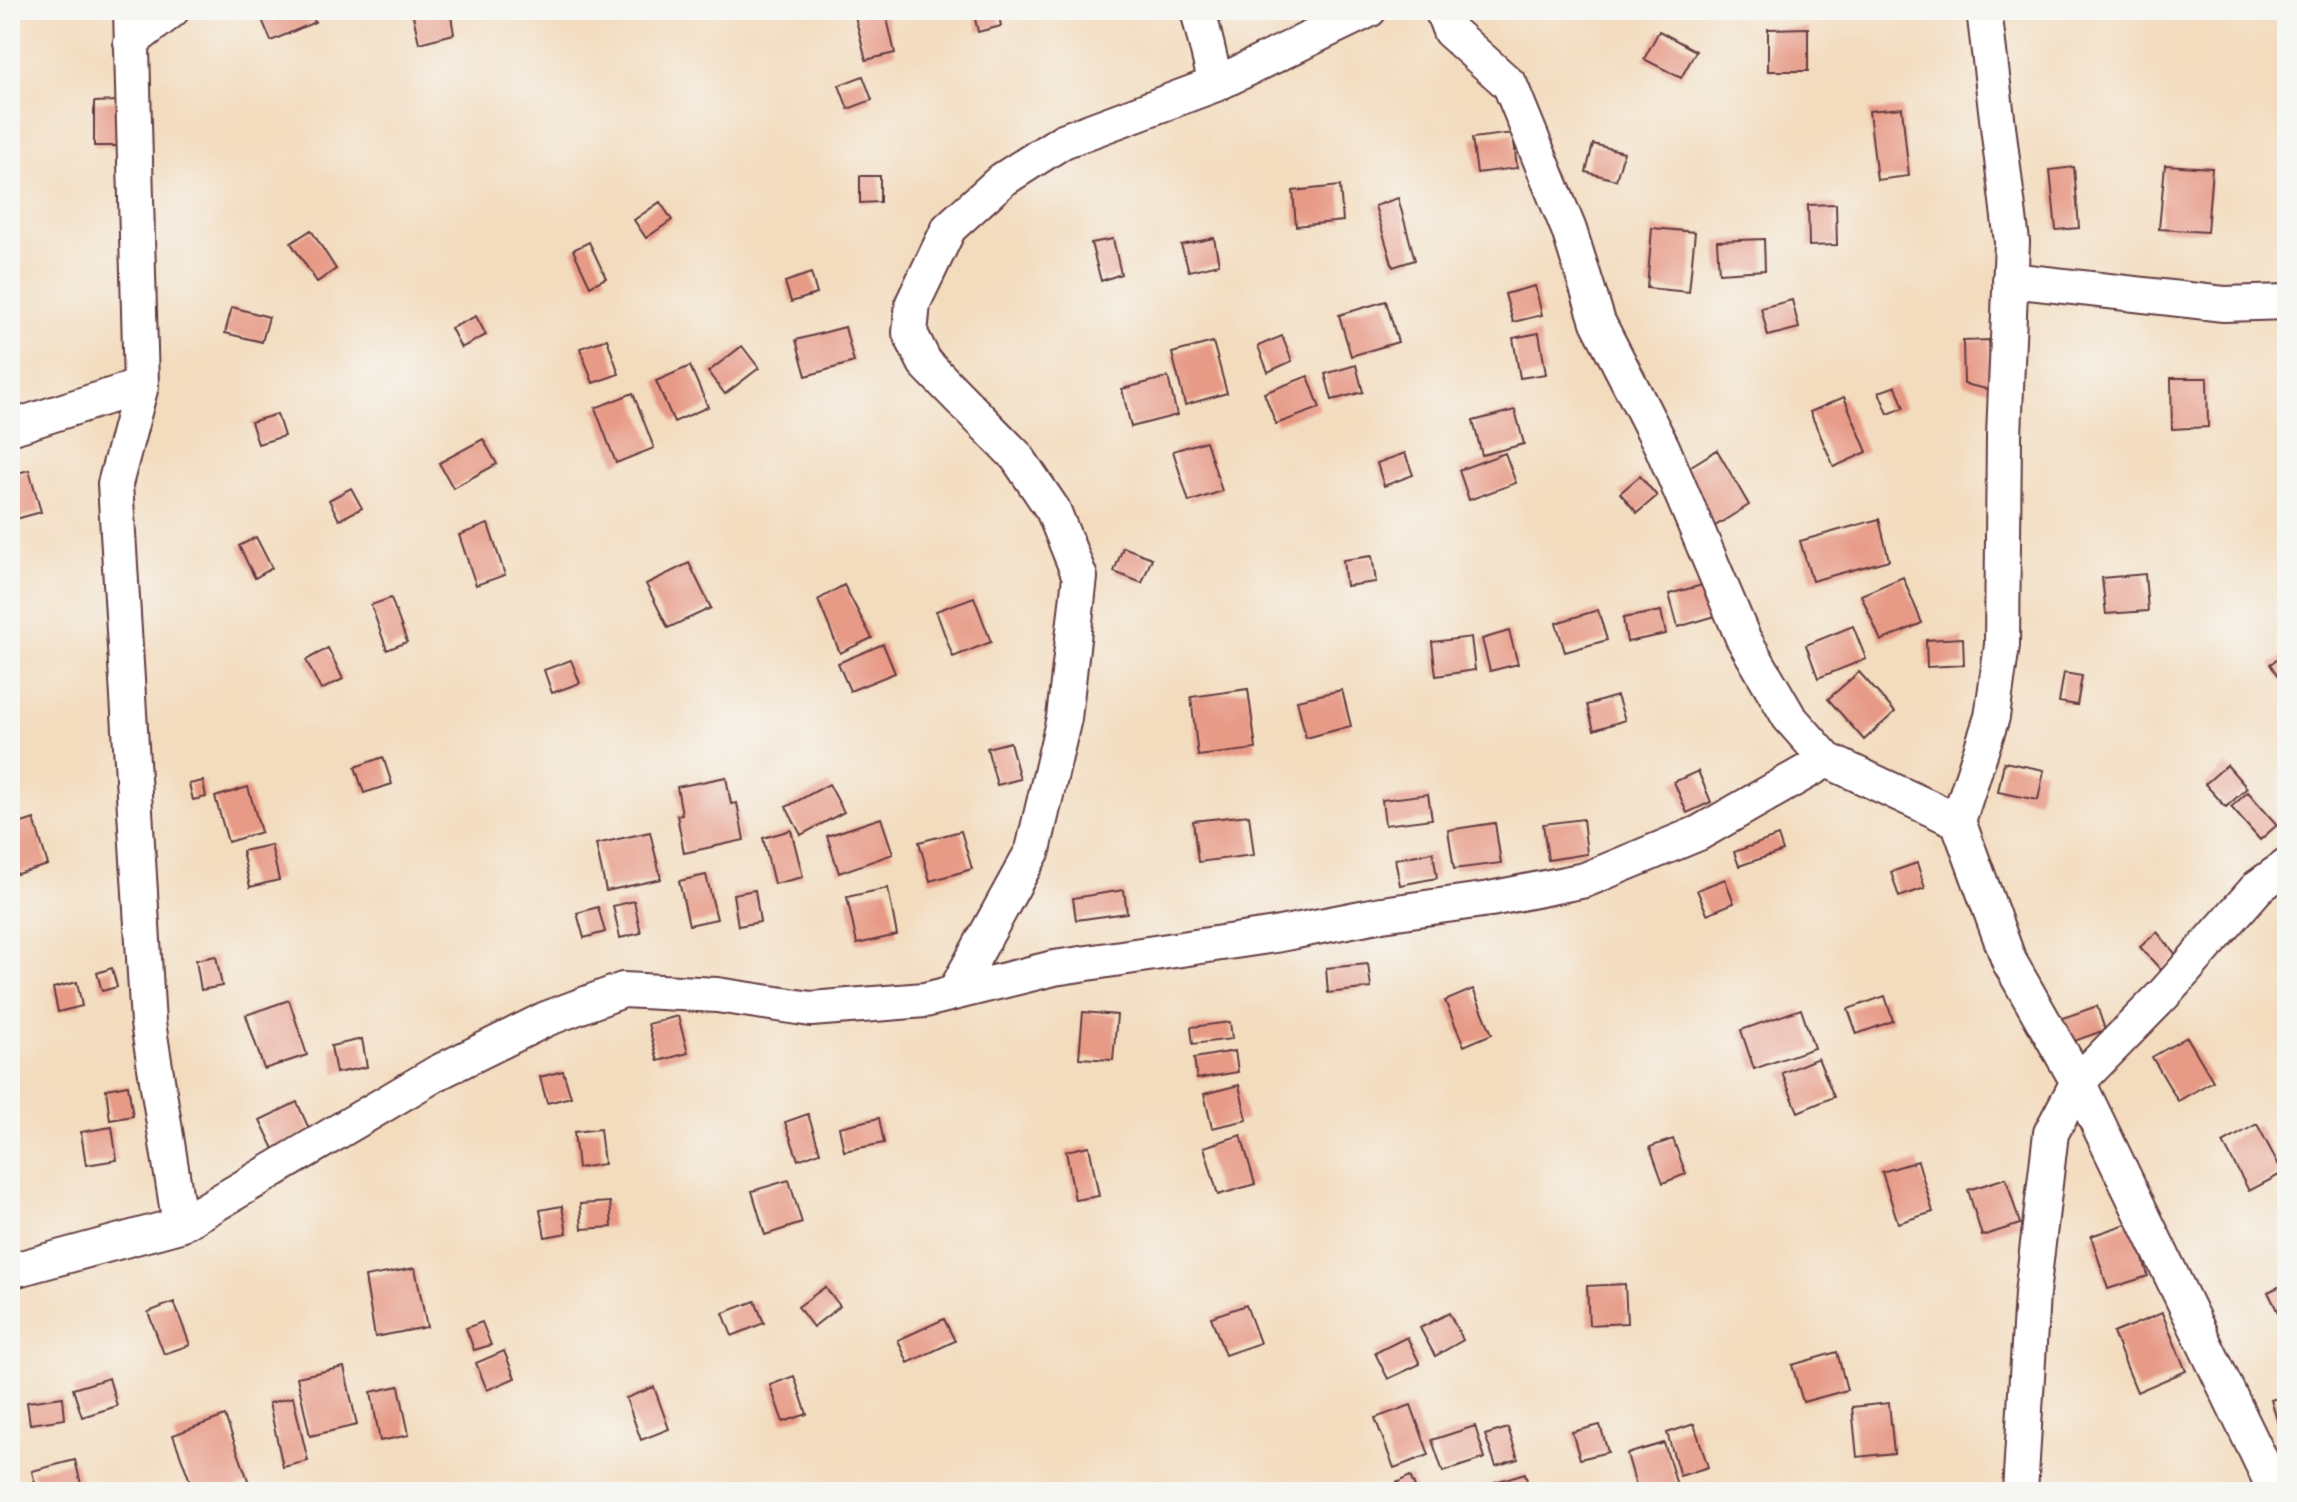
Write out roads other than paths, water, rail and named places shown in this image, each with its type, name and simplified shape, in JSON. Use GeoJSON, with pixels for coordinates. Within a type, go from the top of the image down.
{"type":"FeatureCollection","features":[{"type":"Feature","properties":{"kind":"street"},"geometry":{"type":"LineString","coordinates":[[172,10],[131,26],[141,386],[115,484],[148,1023],[180,1225]]}},
{"type":"Feature","properties":{"kind":"street"},"geometry":{"type":"LineString","coordinates":[[1198,10],[1216,84]]}},
{"type":"Feature","properties":{"kind":"street"},"geometry":{"type":"LineString","coordinates":[[956,990],[1033,850],[1064,718],[1080,577],[1053,510],[1017,457],[925,363],[910,333],[913,303],[949,228],[1002,180],[1063,141],[1216,84],[1369,10]]}},
{"type":"Feature","properties":{"kind":"street"},"geometry":{"type":"LineString","coordinates":[[1442,10],[1450,31],[1510,85],[1569,230],[1598,322],[1662,447],[1743,638],[1789,717],[1827,760],[1958,821]]}},
{"type":"Feature","properties":{"kind":"street"},"geometry":{"type":"LineString","coordinates":[[1984,10],[2012,242],[2004,436],[2002,645],[1992,717],[1958,821],[2009,961],[2078,1082],[2276,1492]]}},
{"type":"Feature","properties":{"kind":"street"},"geometry":{"type":"LineString","coordinates":[[2010,280],[2224,304],[2287,302]]}},
{"type":"Feature","properties":{"kind":"street"},"geometry":{"type":"LineString","coordinates":[[10,428],[141,386]]}},
{"type":"Feature","properties":{"kind":"street"},"geometry":{"type":"LineString","coordinates":[[10,1271],[180,1225],[437,1073],[546,1019],[623,990],[717,995],[811,1009],[925,1000],[1054,968],[1490,899],[1585,880],[1699,833],[1827,760]]}},
{"type":"Feature","properties":{"kind":"street"},"geometry":{"type":"LineString","coordinates":[[2020,1492],[2032,1294],[2051,1133],[2078,1082],[2165,993],[2258,887],[2287,866]]}}]}
